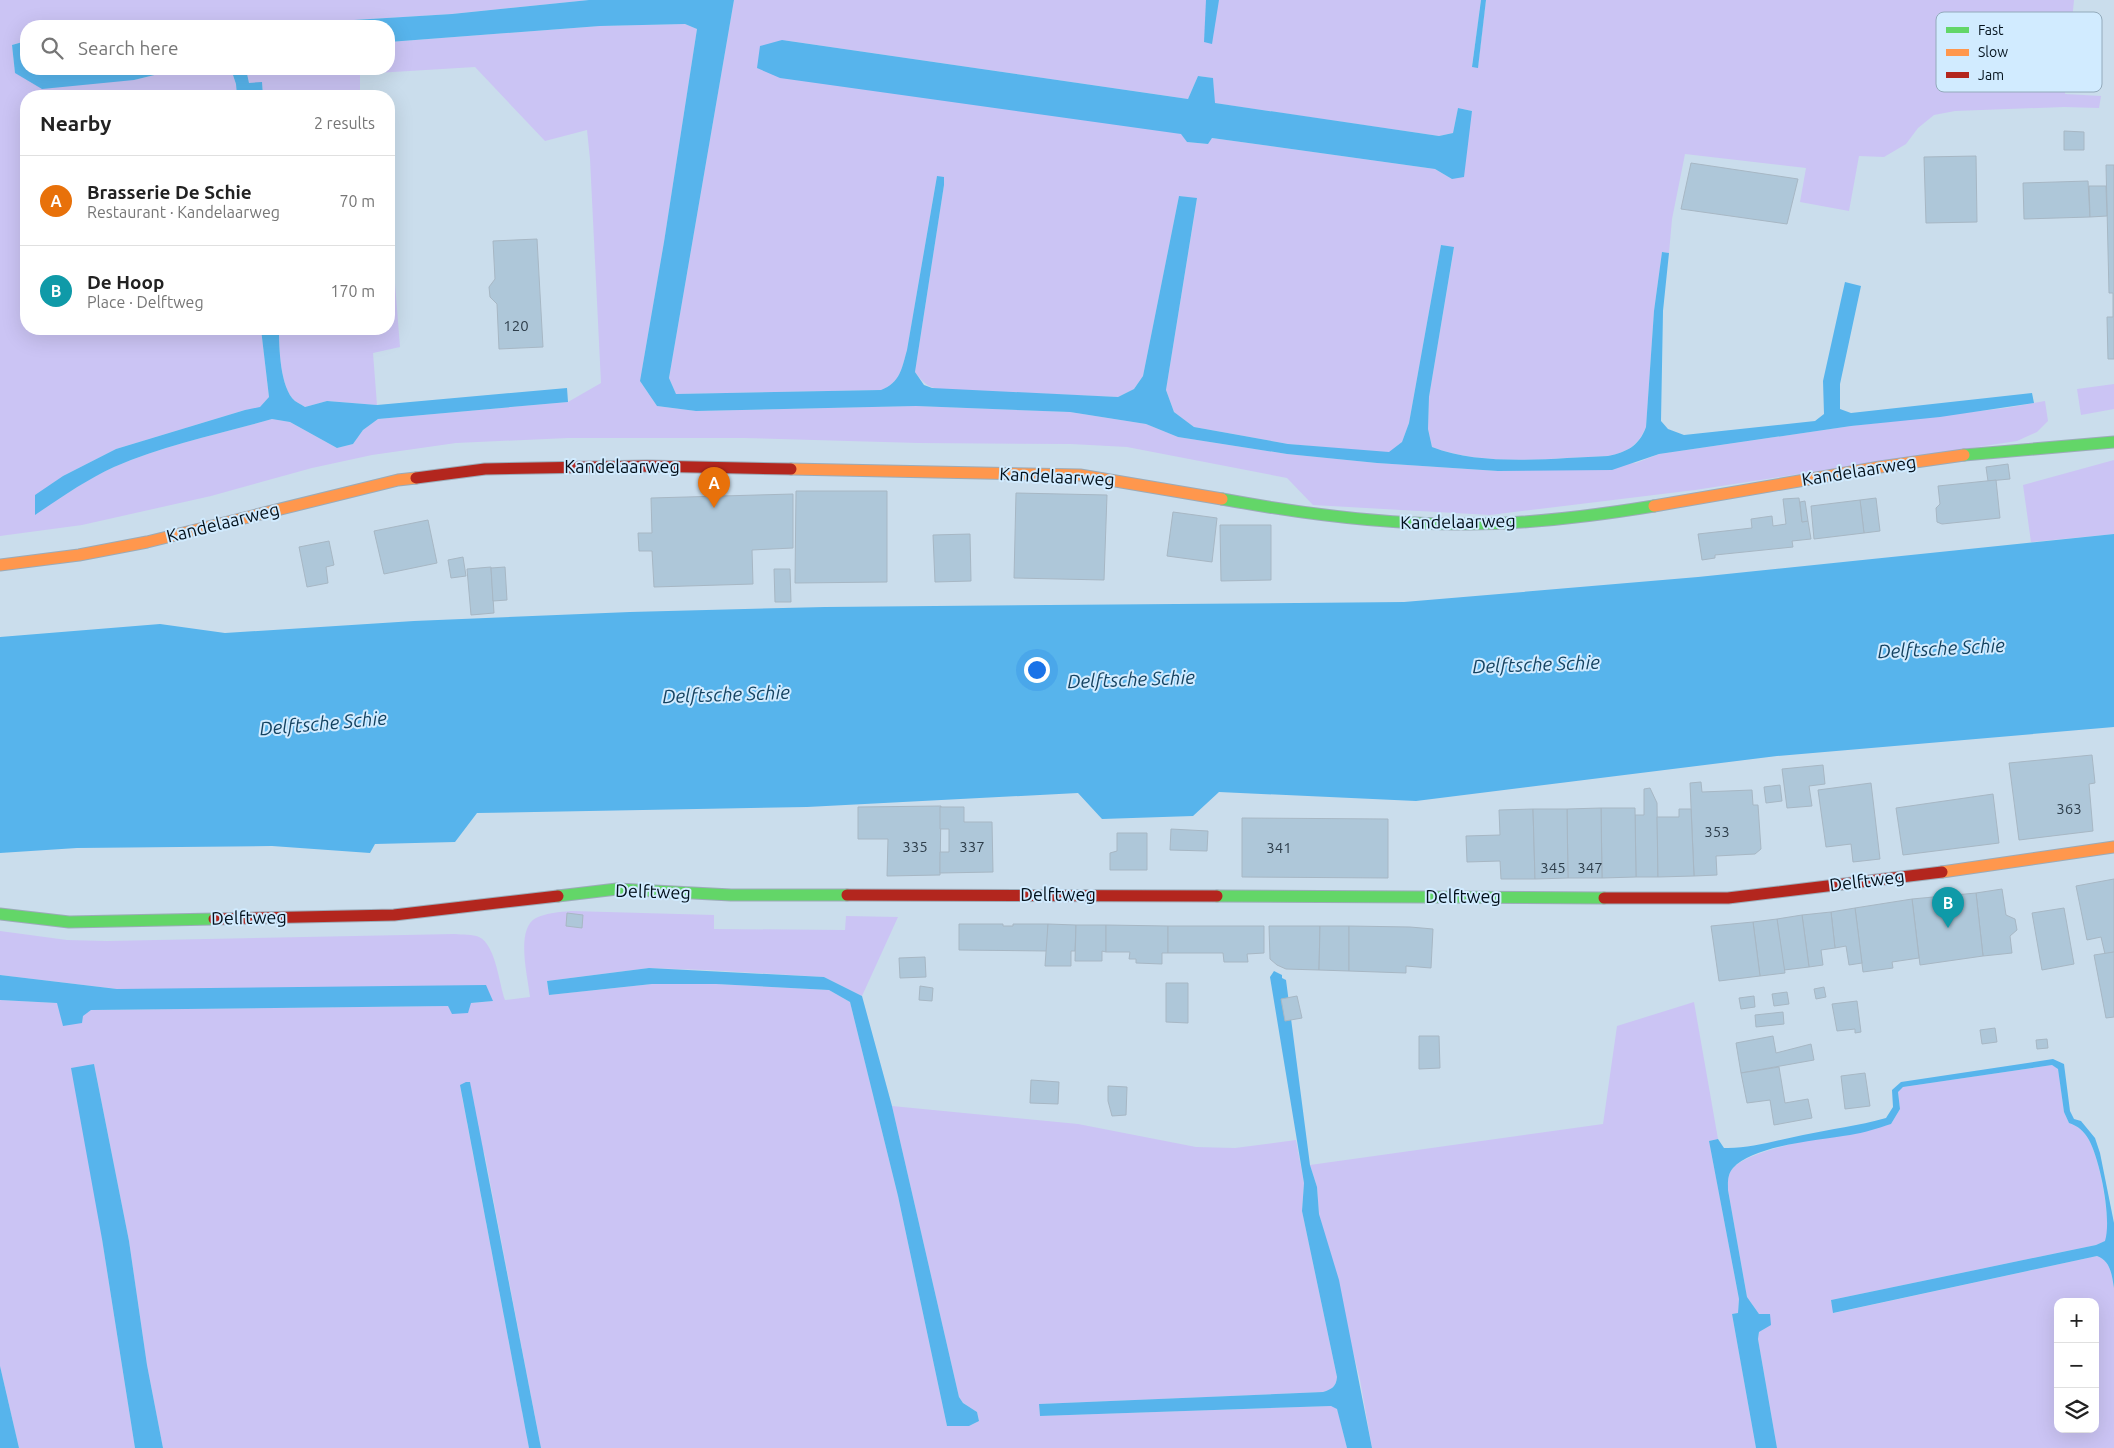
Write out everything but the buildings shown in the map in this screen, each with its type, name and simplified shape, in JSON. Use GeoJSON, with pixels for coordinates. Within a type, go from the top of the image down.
{"type":"FeatureCollection","features":[{"type":"Feature","properties":{"kind":"street","name":"Kandelaarweg"},"geometry":{"type":"LineString","coordinates":[[0,565],[79,556],[147,542],[398,480],[485,469],[647,466],[1080,475],[1136,482],[1311,514],[1386,523],[1444,525],[1543,520],[1696,499],[1882,466],[1964,454],[2114,442]]}},
{"type":"Feature","properties":{"kind":"street","name":"Delftweg"},"geometry":{"type":"LineString","coordinates":[[0,914],[69,922],[394,914],[617,889],[731,895],[1728,898],[1948,871],[2114,847]]}},
{"type":"Feature","properties":{"kind":"shaded area"},"geometry":{"type":"Polygon","coordinates":[[[0,0],[589,0],[452,14],[354,20],[20,20],[20,43],[12,45],[15,73],[20,73],[20,75],[134,80],[154,75],[233,75],[236,90],[20,90],[20,335],[262,335],[269,397],[260,408],[245,410],[116,449],[63,476],[36,495],[35,514],[94,477],[133,459],[172,446],[272,419],[290,422],[337,448],[353,444],[363,430],[378,419],[568,402],[601,383],[587,130],[545,141],[475,67],[395,72],[395,42],[600,26],[685,24],[697,29],[640,381],[657,406],[696,411],[916,406],[1070,412],[1146,424],[1178,437],[1287,454],[1377,463],[1498,471],[1636,463],[1659,454],[1851,426],[2006,408],[2045,401],[2048,421],[2037,432],[2017,441],[1695,490],[1490,515],[1313,505],[1287,478],[1127,447],[1071,444],[918,443],[744,438],[568,438],[456,443],[372,455],[312,468],[211,496],[82,525],[0,536],[0,0]]]}},
{"type":"Feature","properties":{"kind":"shaded area"},"geometry":{"type":"Polygon","coordinates":[[[734,0],[1481,0],[1472,66],[1478,67],[1486,0],[2074,0],[2073,12],[1936,12],[1936,92],[2065,92],[2065,94],[2101,96],[2099,108],[2064,107],[1955,111],[1934,115],[1918,128],[1906,144],[1884,157],[1859,156],[1849,211],[1800,202],[1806,168],[1685,154],[1672,219],[1669,253],[1662,252],[1654,311],[1646,427],[1643,434],[1631,447],[1608,456],[1519,460],[1496,459],[1474,457],[1432,447],[1428,429],[1429,397],[1454,248],[1441,245],[1409,423],[1402,442],[1389,453],[1288,444],[1194,427],[1174,412],[1166,390],[1197,199],[1179,196],[1143,376],[1134,389],[1118,397],[938,389],[929,386],[915,372],[944,185],[937,176],[907,350],[899,374],[892,383],[881,390],[676,394],[669,378],[734,0]],[[782,40],[1182,134],[1187,142],[1208,144],[1212,138],[1435,169],[1452,179],[1472,111],[1458,108],[1453,133],[1439,136],[1214,103],[1213,78],[1198,76],[1188,99],[782,40]]]}},
{"type":"Feature","properties":{"kind":"shaded area"},"geometry":{"type":"Polygon","coordinates":[[[247,75],[360,75],[360,90],[263,90],[262,83],[249,83],[247,75]]]}},
{"type":"Feature","properties":{"kind":"shaded area"},"geometry":{"type":"Polygon","coordinates":[[[395,283],[400,347],[373,353],[377,405],[327,401],[305,407],[295,401],[286,387],[283,377],[279,335],[395,335],[395,283]]]}},
{"type":"Feature","properties":{"kind":"shaded area"},"geometry":{"type":"Polygon","coordinates":[[[2114,384],[2114,409],[2081,415],[2077,389],[2114,384]]]}},
{"type":"Feature","properties":{"kind":"shaded area"},"geometry":{"type":"Polygon","coordinates":[[[2114,460],[2114,534],[2031,542],[2023,485],[2114,460]]]}},
{"type":"Feature","properties":{"kind":"shaded area"},"geometry":{"type":"Polygon","coordinates":[[[571,911],[714,915],[714,929],[845,930],[846,916],[898,917],[862,996],[824,977],[705,970],[649,968],[547,981],[549,995],[652,984],[716,984],[829,990],[850,1002],[898,1196],[947,1426],[969,1426],[979,1421],[977,1412],[963,1403],[959,1397],[892,1106],[1078,1124],[1196,1147],[1235,1148],[1296,1140],[1304,1183],[1302,1211],[1337,1377],[1333,1387],[1323,1392],[1039,1404],[1040,1416],[1331,1406],[1337,1408],[1347,1448],[541,1448],[485,1156],[460,1086],[529,1448],[163,1448],[147,1365],[129,1241],[94,1064],[102,1239],[135,1448],[19,1448],[0,1366],[0,1000],[58,1003],[63,1025],[91,1010],[448,1006],[453,1014],[471,1003],[493,1001],[117,989],[0,975],[0,931],[67,940],[107,941],[474,935],[485,941],[493,956],[505,1000],[530,997],[525,966],[524,943],[530,924],[536,918],[544,915],[571,911]]]}},
{"type":"Feature","properties":{"kind":"shaded area"},"geometry":{"type":"Polygon","coordinates":[[[1694,1002],[1718,1139],[1709,1141],[1739,1299],[1738,1313],[1732,1314],[1756,1448],[1372,1448],[1360,1380],[1319,1214],[1317,1187],[1310,1165],[1603,1124],[1617,1026],[1694,1002]]]}},
{"type":"Feature","properties":{"kind":"shaded area"},"geometry":{"type":"Polygon","coordinates":[[[2052,1065],[2058,1068],[2064,1112],[2069,1123],[2080,1129],[2087,1137],[2101,1175],[2106,1205],[2106,1241],[2096,1245],[1831,1300],[1834,1313],[2097,1256],[2102,1258],[2108,1265],[2114,1288],[2114,1448],[1777,1448],[1758,1339],[1759,1332],[1770,1314],[1759,1314],[1747,1297],[1728,1190],[1730,1173],[1733,1168],[1744,1160],[1783,1146],[1891,1124],[1900,1109],[1898,1092],[1903,1087],[2052,1065]]]}},
{"type":"Feature","properties":{"kind":"water"},"geometry":{"type":"Polygon","coordinates":[[[589,0],[734,0],[669,378],[676,394],[881,390],[892,383],[904,363],[907,350],[937,176],[944,177],[944,185],[915,372],[924,385],[932,388],[1118,397],[1134,389],[1143,376],[1179,196],[1197,198],[1166,390],[1174,412],[1194,427],[1288,444],[1389,452],[1402,442],[1409,423],[1441,245],[1454,247],[1429,397],[1428,429],[1432,447],[1452,453],[1474,457],[1519,460],[1608,456],[1627,450],[1636,443],[1646,427],[1654,311],[1662,252],[1669,253],[1663,311],[1661,421],[1668,429],[1684,435],[1815,421],[1824,414],[1823,381],[1845,282],[1861,286],[1840,384],[1840,409],[1851,413],[2032,393],[2034,403],[1940,417],[1851,426],[1659,454],[1612,470],[1498,471],[1377,463],[1287,454],[1178,437],[1146,424],[1070,412],[916,406],[696,411],[657,406],[640,381],[697,29],[685,24],[600,26],[395,42],[395,20],[354,20],[452,14],[589,0]]]}},
{"type":"Feature","properties":{"kind":"water"},"geometry":{"type":"Polygon","coordinates":[[[1206,0],[1219,0],[1212,44],[1204,42],[1206,0]]]}},
{"type":"Feature","properties":{"kind":"water"},"geometry":{"type":"Polygon","coordinates":[[[1481,0],[1486,0],[1478,68],[1472,67],[1481,0]]]}},
{"type":"Feature","properties":{"kind":"water"},"geometry":{"type":"Polygon","coordinates":[[[782,40],[1188,99],[1198,76],[1213,78],[1215,103],[1439,136],[1453,133],[1458,108],[1472,111],[1464,177],[1452,179],[1435,169],[1212,138],[1208,144],[1187,142],[1181,134],[780,78],[757,68],[760,46],[782,40]]]}},
{"type":"Feature","properties":{"kind":"water"},"geometry":{"type":"Polygon","coordinates":[[[20,43],[20,75],[154,75],[134,80],[42,89],[15,73],[12,45],[20,43]]]}},
{"type":"Feature","properties":{"kind":"water"},"geometry":{"type":"Polygon","coordinates":[[[233,75],[247,75],[249,83],[262,82],[263,90],[236,90],[233,75]]]}},
{"type":"Feature","properties":{"kind":"water"},"geometry":{"type":"Polygon","coordinates":[[[262,335],[279,335],[281,367],[286,387],[295,401],[305,407],[327,401],[377,405],[567,388],[568,402],[378,419],[363,430],[353,444],[337,448],[290,422],[272,419],[172,446],[133,459],[73,489],[35,515],[35,495],[63,476],[116,449],[260,407],[269,397],[262,335]]]}},
{"type":"Feature","properties":{"kind":"water","name":"Delftsche Schie"},"geometry":{"type":"Polygon","coordinates":[[[2114,534],[2114,727],[1777,756],[1416,801],[1219,792],[1193,816],[1102,819],[1078,793],[807,807],[477,813],[455,842],[375,844],[370,853],[272,846],[77,848],[0,853],[0,637],[160,624],[225,633],[414,621],[630,612],[825,607],[1404,602],[1698,577],[2114,534]]]}},
{"type":"Feature","properties":{"kind":"water"},"geometry":{"type":"Polygon","coordinates":[[[649,968],[824,977],[862,996],[892,1106],[959,1397],[963,1403],[977,1412],[979,1421],[969,1426],[947,1426],[898,1196],[850,1002],[829,990],[716,984],[652,984],[549,995],[547,981],[649,968]]]}},
{"type":"Feature","properties":{"kind":"water"},"geometry":{"type":"Polygon","coordinates":[[[1274,971],[1282,975],[1282,978],[1286,980],[1310,1165],[1317,1187],[1319,1214],[1339,1280],[1372,1448],[1347,1448],[1337,1409],[1331,1406],[1040,1416],[1039,1404],[1323,1392],[1335,1385],[1337,1377],[1302,1211],[1304,1183],[1270,977],[1274,971]]]}},
{"type":"Feature","properties":{"kind":"water"},"geometry":{"type":"Polygon","coordinates":[[[0,975],[117,989],[486,985],[493,1001],[471,1003],[468,1013],[452,1014],[448,1006],[91,1010],[83,1016],[82,1023],[63,1026],[57,1003],[0,1000],[0,975]]]}},
{"type":"Feature","properties":{"kind":"water"},"geometry":{"type":"Polygon","coordinates":[[[2053,1059],[2064,1064],[2070,1111],[2074,1119],[2081,1121],[2095,1138],[2100,1153],[2114,1223],[2114,1288],[2108,1265],[2102,1258],[2097,1256],[1833,1313],[1831,1300],[2096,1245],[2105,1241],[2107,1231],[2106,1205],[2097,1161],[2085,1134],[2078,1127],[2069,1123],[2064,1112],[2058,1069],[2052,1065],[1903,1087],[1898,1092],[1900,1109],[1891,1124],[1855,1134],[1771,1149],[1743,1160],[1733,1168],[1729,1176],[1728,1190],[1747,1297],[1759,1314],[1770,1314],[1771,1325],[1759,1332],[1758,1339],[1777,1448],[1756,1448],[1732,1314],[1738,1313],[1739,1299],[1709,1141],[1718,1139],[1724,1148],[1744,1147],[1876,1121],[1886,1118],[1893,1107],[1892,1090],[1901,1082],[2053,1059]]]}},
{"type":"Feature","properties":{"kind":"water"},"geometry":{"type":"Polygon","coordinates":[[[94,1064],[129,1241],[147,1365],[163,1448],[135,1448],[102,1239],[71,1068],[94,1064]]]}},
{"type":"Feature","properties":{"kind":"water"},"geometry":{"type":"Polygon","coordinates":[[[470,1082],[541,1448],[529,1448],[460,1085],[470,1082]]]}},
{"type":"Feature","properties":{"kind":"water"},"geometry":{"type":"Polygon","coordinates":[[[0,1366],[19,1448],[0,1448],[0,1366]]]}},
{"type":"Feature","properties":{"kind":"traffic: fast"},"geometry":{"type":"LineString","coordinates":[[1964,455],[2114,442]]}},
{"type":"Feature","properties":{"kind":"traffic: fast"},"geometry":{"type":"LineString","coordinates":[[1222,499],[1345,518],[1437,524],[1491,524],[1538,521],[1654,506]]}},
{"type":"Feature","properties":{"kind":"traffic: fast"},"geometry":{"type":"LineString","coordinates":[[558,896],[617,889],[731,895],[847,895]]}},
{"type":"Feature","properties":{"kind":"traffic: fast"},"geometry":{"type":"LineString","coordinates":[[1217,896],[1604,898]]}},
{"type":"Feature","properties":{"kind":"traffic: fast"},"geometry":{"type":"LineString","coordinates":[[0,914],[69,922],[214,919]]}},
{"type":"Feature","properties":{"kind":"traffic: slow"},"geometry":{"type":"LineString","coordinates":[[1654,506],[1880,467],[1964,455]]}},
{"type":"Feature","properties":{"kind":"traffic: slow"},"geometry":{"type":"LineString","coordinates":[[791,469],[1080,475],[1222,499]]}},
{"type":"Feature","properties":{"kind":"traffic: slow"},"geometry":{"type":"LineString","coordinates":[[0,565],[79,555],[147,542],[398,480],[416,478]]}},
{"type":"Feature","properties":{"kind":"traffic: slow"},"geometry":{"type":"LineString","coordinates":[[1942,872],[2114,847]]}},
{"type":"Feature","properties":{"kind":"traffic: jam"},"geometry":{"type":"LineString","coordinates":[[416,478],[485,469],[647,466],[791,469]]}},
{"type":"Feature","properties":{"kind":"traffic: jam"},"geometry":{"type":"LineString","coordinates":[[1604,898],[1728,898],[1942,872]]}},
{"type":"Feature","properties":{"kind":"traffic: jam"},"geometry":{"type":"LineString","coordinates":[[847,895],[1217,896]]}},
{"type":"Feature","properties":{"kind":"traffic: jam"},"geometry":{"type":"LineString","coordinates":[[214,919],[394,915],[558,896]]}},
{"type":"Feature","properties":{"kind":"place","name":"Brasserie De Schie"},"geometry":{"type":"Point","coordinates":[714,508]}},
{"type":"Feature","properties":{"kind":"place","name":"De Hoop"},"geometry":{"type":"Point","coordinates":[1948,928]}}]}
